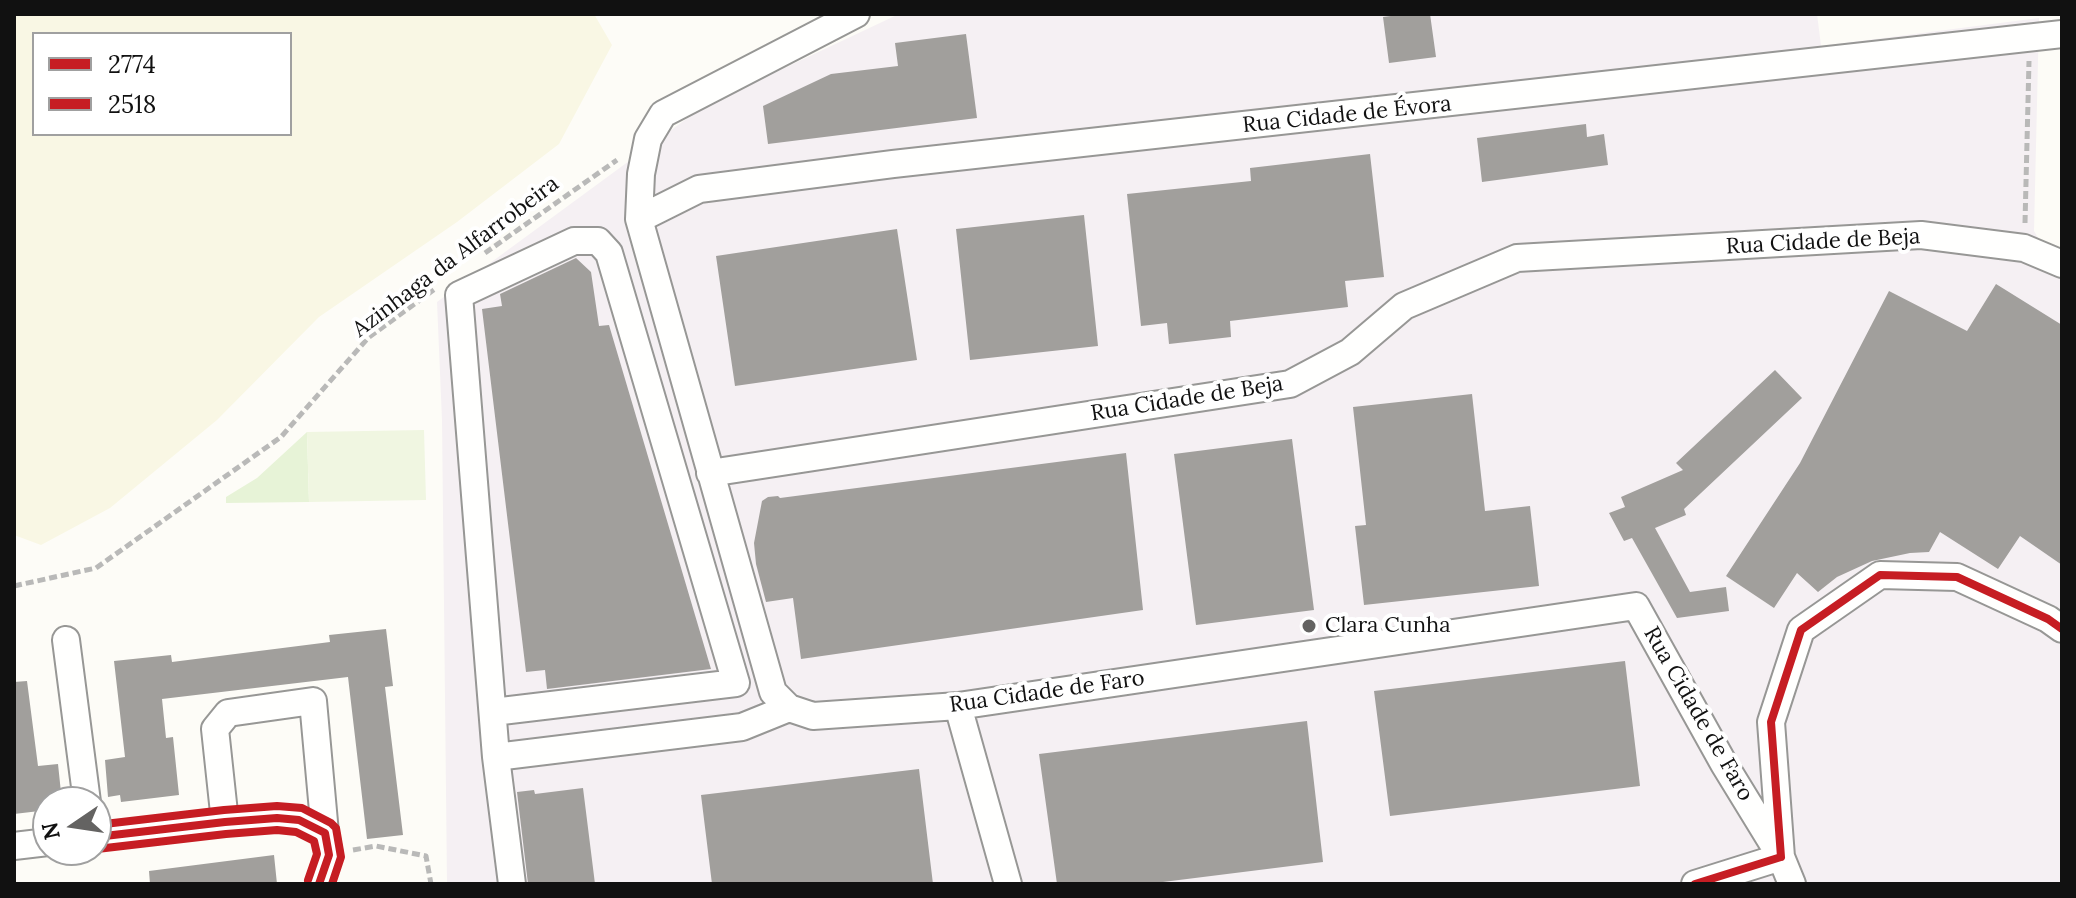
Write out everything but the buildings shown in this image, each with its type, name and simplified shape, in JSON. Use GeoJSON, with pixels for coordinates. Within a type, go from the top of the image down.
{"type":"FeatureCollection","features":[{"type":"Feature","properties":{"kind":"street"},"geometry":{"type":"LineString","coordinates":[[496,757],[742,727],[789,708],[773,692],[639,219],[641,174],[648,139],[663,114],[856,14]]}},
{"type":"Feature","properties":{"kind":"street","name":"Rua Cidade de Évora"},"geometry":{"type":"LineString","coordinates":[[639,219],[699,189],[893,164],[2062,34]]}},
{"type":"Feature","properties":{"kind":"street","name":"Rua Cidade de Beja"},"geometry":{"type":"LineString","coordinates":[[710,473],[1290,384],[1350,352],[1404,306],[1517,258],[1921,235],[2024,248],[2062,264]]}},
{"type":"Feature","properties":{"kind":"street"},"geometry":{"type":"LineString","coordinates":[[493,712],[736,683],[609,253],[598,241],[574,241],[459,295],[496,757],[512,884]]}},
{"type":"Feature","properties":{"kind":"street"},"geometry":{"type":"LineString","coordinates":[[1792,884],[1781,857],[1771,722],[1801,630],[1880,575],[1957,577],[2048,619],[2062,629]]}},
{"type":"Feature","properties":{"kind":"street","name":"Rua Cidade de Faro"},"geometry":{"type":"LineString","coordinates":[[789,708],[813,716],[958,706],[1636,606],[1724,764],[1781,857]]}},
{"type":"Feature","properties":{"kind":"street"},"geometry":{"type":"LineString","coordinates":[[66,640],[85,786]]}},
{"type":"Feature","properties":{"kind":"street"},"geometry":{"type":"LineString","coordinates":[[225,822],[215,729],[228,713],[313,701],[327,844],[319,884]]}},
{"type":"Feature","properties":{"kind":"street"},"geometry":{"type":"LineString","coordinates":[[537,706],[543,752]]}},
{"type":"Feature","properties":{"kind":"street"},"geometry":{"type":"LineString","coordinates":[[958,706],[1008,884]]}},
{"type":"Feature","properties":{"kind":"street"},"geometry":{"type":"LineString","coordinates":[[112,835],[277,818],[299,820],[327,844]]}},
{"type":"Feature","properties":{"kind":"street"},"geometry":{"type":"LineString","coordinates":[[1695,884],[1781,857]]}},
{"type":"Feature","properties":{"kind":"path"},"geometry":{"type":"LineString","coordinates":[[2024,248],[2029,38]]}},
{"type":"Feature","properties":{"kind":"path","name":"Azinhaga da Alfarrobeira"},"geometry":{"type":"LineString","coordinates":[[479,257],[648,139]]}},
{"type":"Feature","properties":{"kind":"path","name":"Azinhaga da Alfarrobeira"},"geometry":{"type":"LineString","coordinates":[[14,586],[96,568],[281,437],[368,338],[442,284]]}},
{"type":"Feature","properties":{"kind":"path"},"geometry":{"type":"LineString","coordinates":[[327,844],[376,846],[426,856],[431,884]]}},
{"type":"Feature","properties":{"kind":"shaded area"},"geometry":{"type":"Polygon","coordinates":[[[14,14],[594,14],[612,45],[559,144],[457,222],[319,317],[217,420],[110,508],[41,545],[14,535],[14,14]]]}},
{"type":"Feature","properties":{"kind":"shaded area"},"geometry":{"type":"Polygon","coordinates":[[[899,14],[1817,14],[1821,46],[2039,18],[2034,231],[2062,278],[2062,884],[447,884],[442,420],[437,302],[704,106],[899,14]]]}},
{"type":"Feature","properties":{"kind":"green space"},"geometry":{"type":"Polygon","coordinates":[[[424,430],[426,500],[309,502],[307,432],[424,430]]]}},
{"type":"Feature","properties":{"kind":"green space"},"geometry":{"type":"Polygon","coordinates":[[[307,432],[309,502],[226,503],[226,497],[257,478],[307,432]]]}},
{"type":"Feature","properties":{"kind":"transit line","name":"2774"},"geometry":{"type":"LineString","coordinates":[[1781,857],[1771,722],[1801,630],[1880,575],[1957,577],[2048,619],[2062,629]]}},
{"type":"Feature","properties":{"kind":"transit line"},"geometry":{"type":"LineString","coordinates":[[112,823],[224,810],[277,806],[302,808],[336,828],[341,857],[332,884]]}},
{"type":"Feature","properties":{"kind":"transit line","name":"2774"},"geometry":{"type":"LineString","coordinates":[[112,835],[225,822],[277,818],[299,820],[325,833],[329,855],[319,884]]}},
{"type":"Feature","properties":{"kind":"transit line","name":"2518"},"geometry":{"type":"LineString","coordinates":[[112,847],[226,834],[277,830],[296,832],[314,841],[317,854],[308,880]]}},
{"type":"Feature","properties":{"kind":"transit line","name":"2774"},"geometry":{"type":"LineString","coordinates":[[1695,884],[1781,857]]}},
{"type":"Feature","properties":{"kind":"place","name":"Clara Cunha"},"geometry":{"type":"Point","coordinates":[1309,626]}}]}
